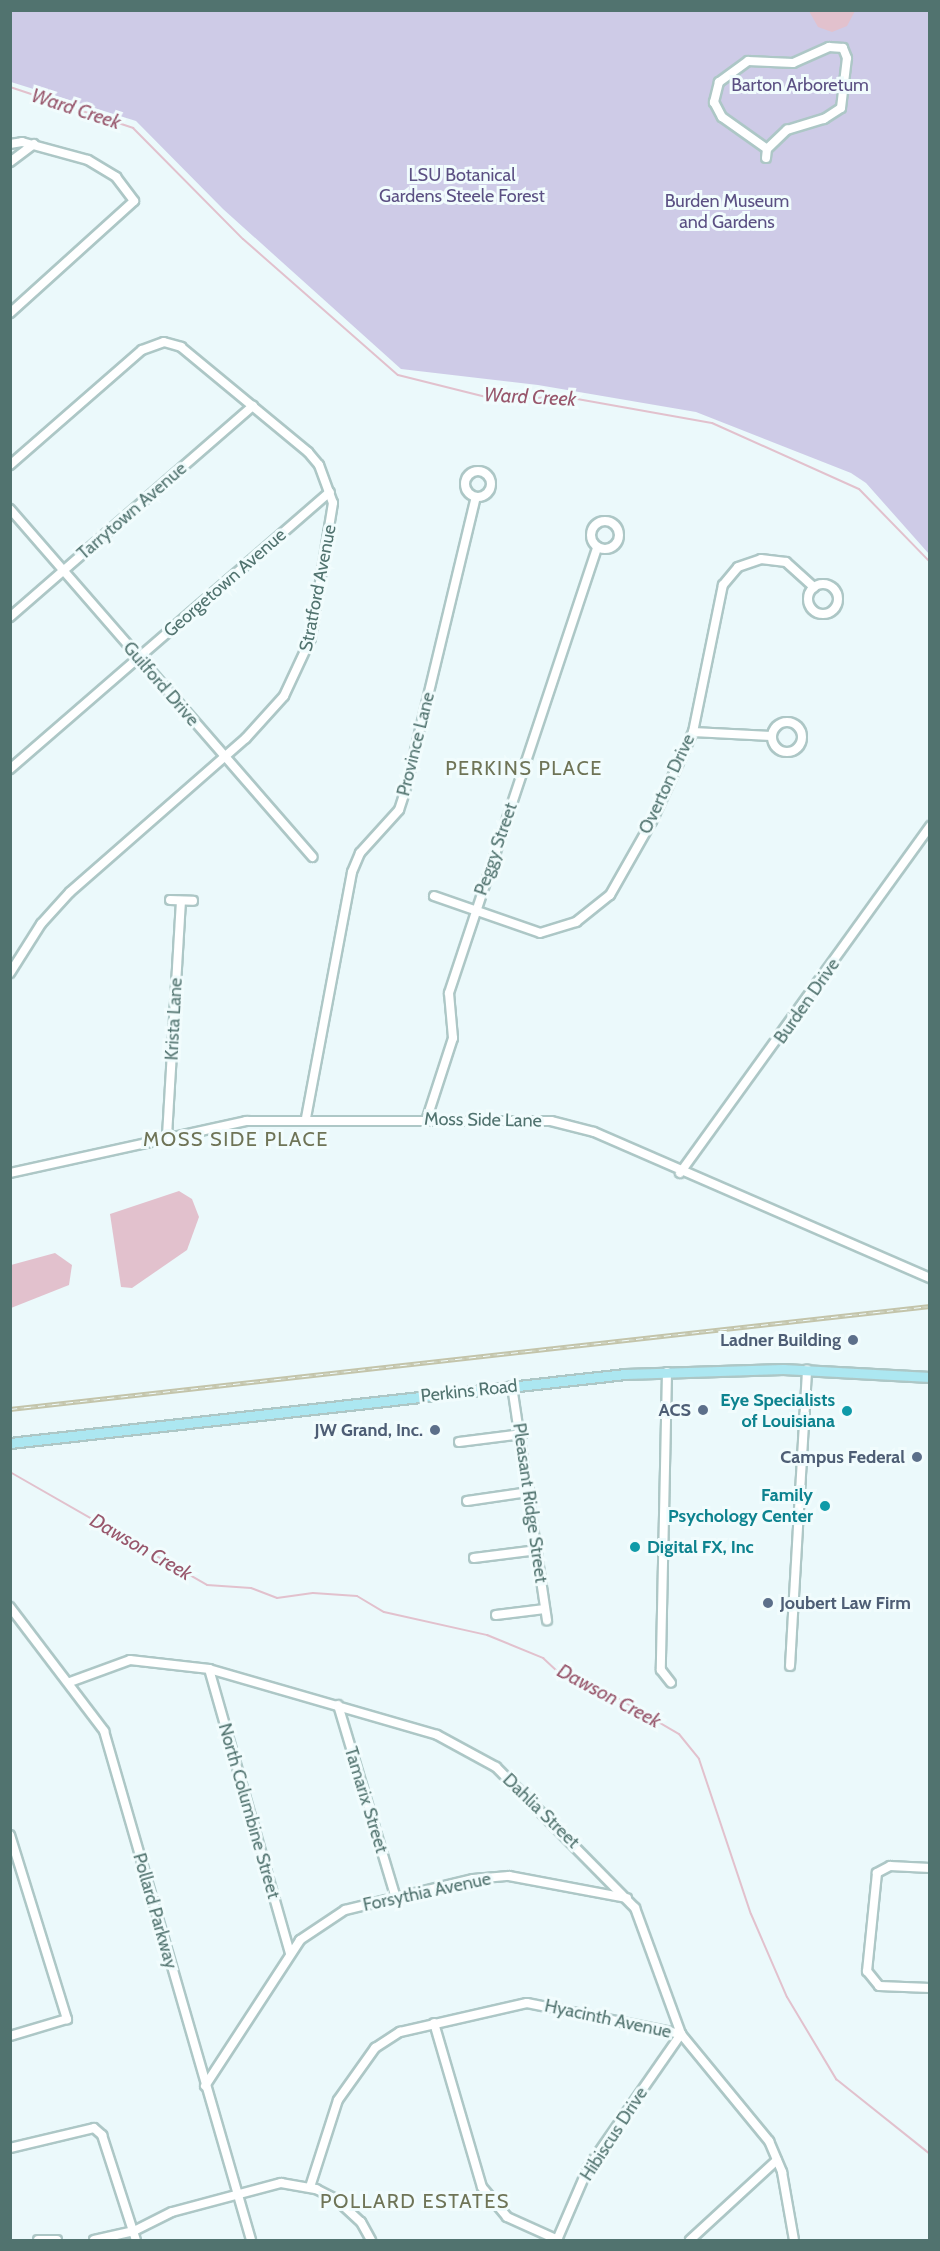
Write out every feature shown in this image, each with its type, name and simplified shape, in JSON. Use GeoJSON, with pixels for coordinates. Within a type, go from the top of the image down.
{"type":"FeatureCollection","features":[{"type":"Feature","properties":{"kind":"main road","name":"Perkins Road"},"geometry":{"type":"LineString","coordinates":[[15,1442],[512,1386],[667,1372],[807,1369],[930,1377]]}},
{"type":"Feature","properties":{"kind":"street"},"geometry":{"type":"LineString","coordinates":[[766,159],[767,149],[762,141],[722,117],[714,102],[719,82],[748,61],[793,63],[829,47],[843,48],[847,58],[841,108],[824,119],[796,124],[767,149]]}},
{"type":"Feature","properties":{"kind":"street"},"geometry":{"type":"LineString","coordinates":[[10,144],[34,144],[102,167],[135,201],[10,313]]}},
{"type":"Feature","properties":{"kind":"street"},"geometry":{"type":"LineString","coordinates":[[10,162],[34,144]]}},
{"type":"Feature","properties":{"kind":"street","name":"Stratford Avenue"},"geometry":{"type":"LineString","coordinates":[[10,465],[142,350],[164,342],[181,347],[308,452],[330,492],[332,522],[311,638],[298,674],[273,712],[225,757],[70,892],[41,924],[10,973]]}},
{"type":"Feature","properties":{"kind":"street","name":"Tarrytown Avenue"},"geometry":{"type":"LineString","coordinates":[[10,617],[253,406]]}},
{"type":"Feature","properties":{"kind":"street","name":"Georgetown Avenue"},"geometry":{"type":"LineString","coordinates":[[10,769],[330,492]]}},
{"type":"Feature","properties":{"kind":"street","name":"Province Lane"},"geometry":{"type":"LineString","coordinates":[[306,1118],[352,872],[360,853],[399,810],[405,792],[476,497]]}},
{"type":"Feature","properties":{"kind":"street","name":"Guilford Drive"},"geometry":{"type":"LineString","coordinates":[[10,510],[312,857]]}},
{"type":"Feature","properties":{"kind":"street","name":"Peggy Street"},"geometry":{"type":"LineString","coordinates":[[427,1118],[453,1038],[449,993],[597,547]]}},
{"type":"Feature","properties":{"kind":"street","name":"Overton Drive"},"geometry":{"type":"LineString","coordinates":[[434,896],[475,910],[507,926],[540,933],[576,922],[610,895],[652,821],[693,732],[723,585],[738,567],[761,559],[786,562],[814,587]]}},
{"type":"Feature","properties":{"kind":"street"},"geometry":{"type":"LineString","coordinates":[[825,584],[837,591],[837,606],[832,612],[811,610],[808,596],[814,587],[825,584]]}},
{"type":"Feature","properties":{"kind":"street"},"geometry":{"type":"LineString","coordinates":[[787,722],[800,729],[802,737],[800,745],[787,753],[773,745],[771,736],[779,724],[787,722]]}},
{"type":"Feature","properties":{"kind":"street"},"geometry":{"type":"LineString","coordinates":[[693,732],[771,736]]}},
{"type":"Feature","properties":{"kind":"street","name":"Burden Drive"},"geometry":{"type":"LineString","coordinates":[[680,1173],[930,826]]}},
{"type":"Feature","properties":{"kind":"street"},"geometry":{"type":"LineString","coordinates":[[170,900],[193,902]]}},
{"type":"Feature","properties":{"kind":"street","name":"Krista Lane"},"geometry":{"type":"LineString","coordinates":[[167,1136],[182,901]]}},
{"type":"Feature","properties":{"kind":"street","name":"Moss Side Lane"},"geometry":{"type":"LineString","coordinates":[[10,1173],[167,1136],[246,1121],[306,1118],[427,1118],[550,1121],[594,1132],[680,1173],[930,1278]]}},
{"type":"Feature","properties":{"kind":"street"},"geometry":{"type":"LineString","coordinates":[[790,1666],[807,1369]]}},
{"type":"Feature","properties":{"kind":"street"},"geometry":{"type":"LineString","coordinates":[[667,1372],[661,1670],[671,1683]]}},
{"type":"Feature","properties":{"kind":"street","name":"Pleasant Ridge Street"},"geometry":{"type":"LineString","coordinates":[[512,1386],[522,1434],[547,1620]]}},
{"type":"Feature","properties":{"kind":"street"},"geometry":{"type":"LineString","coordinates":[[459,1442],[522,1434]]}},
{"type":"Feature","properties":{"kind":"street"},"geometry":{"type":"LineString","coordinates":[[466,1501],[529,1492]]}},
{"type":"Feature","properties":{"kind":"street"},"geometry":{"type":"LineString","coordinates":[[474,1558],[538,1550]]}},
{"type":"Feature","properties":{"kind":"street"},"geometry":{"type":"LineString","coordinates":[[496,1615],[545,1609]]}},
{"type":"Feature","properties":{"kind":"street","name":"Pollard Parkway"},"geometry":{"type":"LineString","coordinates":[[12,1614],[70,1682],[104,1731],[251,2241]]}},
{"type":"Feature","properties":{"kind":"street","name":"Dahlia Street"},"geometry":{"type":"LineString","coordinates":[[70,1682],[130,1660],[209,1669],[436,1735],[496,1767],[628,1899],[644,1924],[681,2034],[769,2141],[777,2160],[794,2241]]}},
{"type":"Feature","properties":{"kind":"street","name":"North Columbine Street"},"geometry":{"type":"LineString","coordinates":[[209,1669],[290,1953]]}},
{"type":"Feature","properties":{"kind":"street","name":"Tamarix Street"},"geometry":{"type":"LineString","coordinates":[[338,1705],[395,1895]]}},
{"type":"Feature","properties":{"kind":"street"},"geometry":{"type":"LineString","coordinates":[[10,1835],[20,1852],[68,2019],[10,2036]]}},
{"type":"Feature","properties":{"kind":"street"},"geometry":{"type":"LineString","coordinates":[[930,1868],[880,1869],[874,1882],[867,1971],[872,1980],[883,1987],[930,1988]]}},
{"type":"Feature","properties":{"kind":"street","name":"Forsythia Avenue"},"geometry":{"type":"LineString","coordinates":[[205,2086],[290,1953],[325,1920],[395,1895],[509,1876],[628,1899]]}},
{"type":"Feature","properties":{"kind":"street","name":"Hyacinth Avenue"},"geometry":{"type":"LineString","coordinates":[[310,2187],[329,2122],[358,2069],[386,2038],[434,2023],[527,2003],[681,2034]]}},
{"type":"Feature","properties":{"kind":"street"},"geometry":{"type":"LineString","coordinates":[[434,2023],[482,2187],[507,2217],[557,2240]]}},
{"type":"Feature","properties":{"kind":"street","name":"Hibiscus Drive"},"geometry":{"type":"LineString","coordinates":[[557,2240],[588,2168],[681,2034]]}},
{"type":"Feature","properties":{"kind":"street"},"geometry":{"type":"LineString","coordinates":[[10,2148],[94,2128],[102,2135],[136,2241]]}},
{"type":"Feature","properties":{"kind":"street"},"geometry":{"type":"LineString","coordinates":[[690,2241],[777,2160]]}},
{"type":"Feature","properties":{"kind":"street"},"geometry":{"type":"LineString","coordinates":[[94,2241],[134,2231],[172,2212],[281,2183],[310,2187],[351,2211],[371,2241]]}},
{"type":"Feature","properties":{"kind":"street"},"geometry":{"type":"LineString","coordinates":[[38,2241],[51,2237],[57,2241]]}},
{"type":"Feature","properties":{"kind":"green space","name":"LSU Botanical Gardens Steele Forest"},"geometry":{"type":"Polygon","coordinates":[[[10,11],[929,11],[929,554],[866,483],[851,473],[696,412],[538,385],[401,369],[223,209],[136,121],[11,82],[10,11]]]}},
{"type":"Feature","properties":{"kind":"shaded area"},"geometry":{"type":"Polygon","coordinates":[[[809,11],[855,11],[847,26],[832,32],[818,27],[809,11]]]}},
{"type":"Feature","properties":{"kind":"shaded area"},"geometry":{"type":"Polygon","coordinates":[[[179,1191],[192,1199],[199,1217],[187,1250],[132,1288],[121,1287],[110,1214],[179,1191]]]}},
{"type":"Feature","properties":{"kind":"shaded area"},"geometry":{"type":"Polygon","coordinates":[[[55,1253],[72,1265],[69,1285],[11,1308],[11,1265],[55,1253]]]}},
{"type":"Feature","properties":{"kind":"waterway","name":"Ward Creek"},"geometry":{"type":"LineString","coordinates":[[10,87],[133,128],[243,239],[398,375],[494,399],[566,397],[712,423],[859,489],[930,562]]}},
{"type":"Feature","properties":{"kind":"waterway","name":"Dawson Creek"},"geometry":{"type":"LineString","coordinates":[[10,1472],[207,1585],[251,1588],[277,1598],[313,1593],[357,1596],[384,1612],[487,1635],[543,1658],[562,1676],[607,1692],[679,1734],[699,1759],[751,1914],[787,1997],[836,2079],[930,2154]]}},
{"type":"Feature","properties":{"kind":"railway"},"geometry":{"type":"LineString","coordinates":[[10,1409],[930,1306]]}},
{"type":"Feature","properties":{"kind":"place","name":"Ladner Building"},"geometry":{"type":"Point","coordinates":[853,1340]}},
{"type":"Feature","properties":{"kind":"place","name":"ACS"},"geometry":{"type":"Point","coordinates":[703,1410]}},
{"type":"Feature","properties":{"kind":"place","name":"Eye Specialists of Louisiana"},"geometry":{"type":"Point","coordinates":[847,1411]}},
{"type":"Feature","properties":{"kind":"place","name":"JW Grand, Inc."},"geometry":{"type":"Point","coordinates":[435,1430]}},
{"type":"Feature","properties":{"kind":"place","name":"Campus Federal"},"geometry":{"type":"Point","coordinates":[917,1457]}},
{"type":"Feature","properties":{"kind":"place","name":"Family Psychology Center"},"geometry":{"type":"Point","coordinates":[825,1506]}},
{"type":"Feature","properties":{"kind":"place","name":"Digital FX, Inc"},"geometry":{"type":"Point","coordinates":[635,1547]}},
{"type":"Feature","properties":{"kind":"place","name":"Joubert Law Firm"},"geometry":{"type":"Point","coordinates":[768,1603]}},
{"type":"Feature","properties":{"kind":"district","name":"PERKINS PLACE"},"geometry":{"type":"Point","coordinates":[524,768]}},
{"type":"Feature","properties":{"kind":"district","name":"MOSS SIDE PLACE"},"geometry":{"type":"Point","coordinates":[236,1139]}},
{"type":"Feature","properties":{"kind":"district","name":"POLLARD ESTATES"},"geometry":{"type":"Point","coordinates":[415,2201]}},
{"type":"Feature","properties":{"kind":"park label","name":"Barton Arboretum"},"geometry":{"type":"Point","coordinates":[800,85]}},
{"type":"Feature","properties":{"kind":"park label","name":"Burden Museum and Gardens"},"geometry":{"type":"Point","coordinates":[727,212]}}]}
